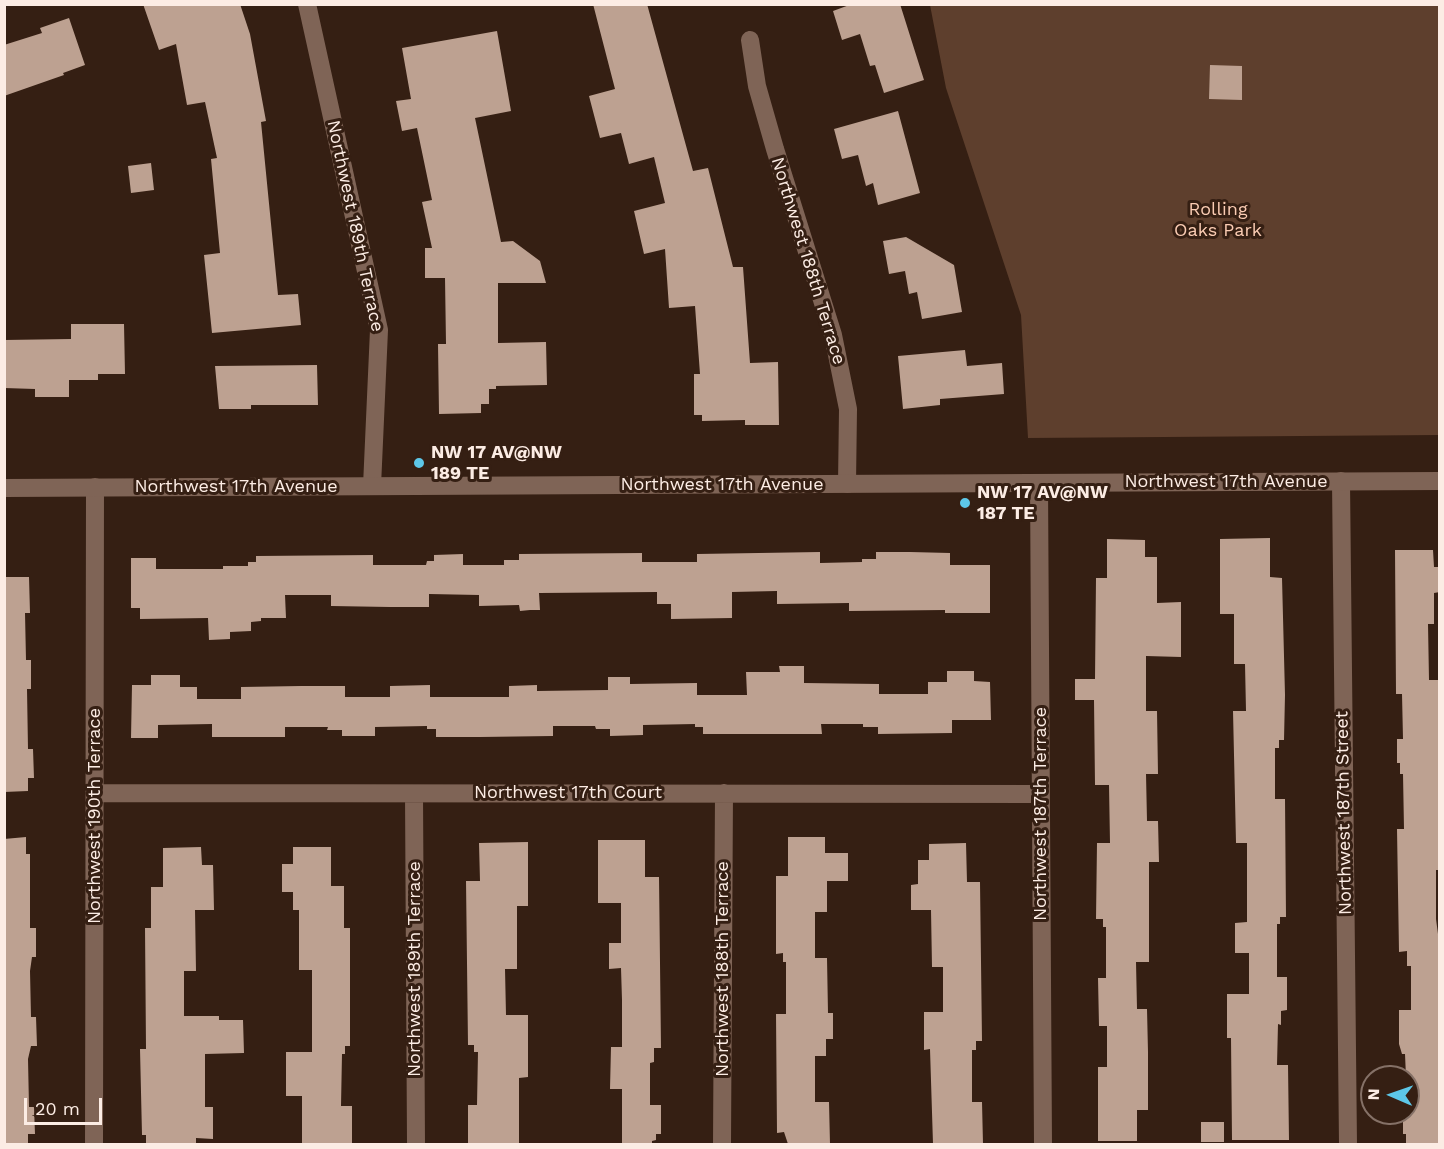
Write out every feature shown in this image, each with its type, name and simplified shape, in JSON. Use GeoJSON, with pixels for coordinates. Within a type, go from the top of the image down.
{"type":"FeatureCollection","features":[{"type":"Feature","properties":{"kind":"street","name":"Northwest 189th Terrace"},"geometry":{"type":"LineString","coordinates":[[307,4],[379,330],[372,486]]}},
{"type":"Feature","properties":{"kind":"street","name":"Northwest 188th Terrace"},"geometry":{"type":"LineString","coordinates":[[750,40],[758,86],[772,138],[835,344],[848,409],[847,484]]}},
{"type":"Feature","properties":{"kind":"street","name":"Northwest 187th Street"},"geometry":{"type":"LineString","coordinates":[[1341,481],[1348,1144]]}},
{"type":"Feature","properties":{"kind":"street","name":"Northwest 17th Avenue"},"geometry":{"type":"LineString","coordinates":[[4,488],[1440,481]]}},
{"type":"Feature","properties":{"kind":"street","name":"Northwest 187th Terrace"},"geometry":{"type":"LineString","coordinates":[[1040,483],[1043,1144]]}},
{"type":"Feature","properties":{"kind":"street","name":"Northwest 190th Terrace"},"geometry":{"type":"LineString","coordinates":[[94,1144],[95,487]]}},
{"type":"Feature","properties":{"kind":"street","name":"Northwest 17th Court"},"geometry":{"type":"LineString","coordinates":[[95,793],[1041,794]]}},
{"type":"Feature","properties":{"kind":"street","name":"Northwest 188th Terrace"},"geometry":{"type":"LineString","coordinates":[[722,1144],[724,793]]}},
{"type":"Feature","properties":{"kind":"street","name":"Northwest 189th Terrace"},"geometry":{"type":"LineString","coordinates":[[414,794],[416,1144]]}},
{"type":"Feature","properties":{"kind":"green space","name":"Rolling Oaks Park"},"geometry":{"type":"Polygon","coordinates":[[[930,5],[1439,5],[1439,435],[1028,438],[1021,315],[946,88],[930,5]]]}},
{"type":"Feature","properties":{"kind":"building"},"geometry":{"type":"Polygon","coordinates":[[[143,4],[240,4],[250,34],[266,121],[261,122],[278,295],[298,294],[301,325],[212,333],[204,255],[220,253],[211,159],[217,158],[205,102],[187,105],[176,44],[159,50],[143,4]]]}},
{"type":"Feature","properties":{"kind":"building"},"geometry":{"type":"Polygon","coordinates":[[[593,4],[647,4],[693,171],[708,168],[733,267],[743,267],[750,363],[778,362],[779,425],[745,425],[745,420],[702,421],[702,415],[694,415],[694,374],[700,374],[695,306],[669,308],[665,249],[644,254],[634,211],[665,203],[654,157],[629,164],[621,133],[600,138],[589,96],[615,89],[593,4]]]}},
{"type":"Feature","properties":{"kind":"building"},"geometry":{"type":"Polygon","coordinates":[[[852,4],[900,4],[924,80],[884,93],[875,65],[870,66],[860,34],[842,40],[833,11],[852,4]]]}},
{"type":"Feature","properties":{"kind":"building"},"geometry":{"type":"Polygon","coordinates":[[[69,18],[85,65],[63,73],[64,75],[4,96],[4,45],[42,33],[40,28],[69,18]]]}},
{"type":"Feature","properties":{"kind":"building"},"geometry":{"type":"Polygon","coordinates":[[[497,31],[511,111],[475,118],[501,242],[513,241],[540,261],[546,283],[498,283],[498,343],[546,342],[547,385],[496,386],[496,389],[489,389],[489,404],[481,404],[481,413],[439,414],[438,344],[446,344],[445,278],[425,278],[425,248],[432,248],[422,202],[432,200],[417,128],[402,131],[396,101],[411,99],[402,48],[497,31]]]}},
{"type":"Feature","properties":{"kind":"building"},"geometry":{"type":"Polygon","coordinates":[[[1210,65],[1242,66],[1242,100],[1209,99],[1210,65]]]}},
{"type":"Feature","properties":{"kind":"building"},"geometry":{"type":"Polygon","coordinates":[[[898,111],[920,193],[878,205],[873,183],[866,186],[858,155],[842,159],[834,129],[898,111]]]}},
{"type":"Feature","properties":{"kind":"building"},"geometry":{"type":"Polygon","coordinates":[[[151,163],[154,190],[131,193],[128,166],[151,163]]]}},
{"type":"Feature","properties":{"kind":"building"},"geometry":{"type":"Polygon","coordinates":[[[906,237],[954,265],[962,312],[922,319],[917,292],[909,294],[905,271],[889,274],[883,241],[906,237]]]}},
{"type":"Feature","properties":{"kind":"building"},"geometry":{"type":"Polygon","coordinates":[[[71,324],[124,324],[125,374],[98,374],[98,380],[69,380],[69,397],[35,397],[35,389],[4,388],[4,340],[71,339],[71,324]]]}},
{"type":"Feature","properties":{"kind":"building"},"geometry":{"type":"Polygon","coordinates":[[[965,350],[967,366],[1002,363],[1004,394],[940,399],[940,405],[903,409],[898,356],[965,350]]]}},
{"type":"Feature","properties":{"kind":"building"},"geometry":{"type":"Polygon","coordinates":[[[317,365],[318,405],[251,405],[251,409],[219,409],[215,366],[317,365]]]}},
{"type":"Feature","properties":{"kind":"building"},"geometry":{"type":"Polygon","coordinates":[[[1270,538],[1270,577],[1282,578],[1284,740],[1279,740],[1279,748],[1275,748],[1275,799],[1285,799],[1286,917],[1280,917],[1280,924],[1277,924],[1277,977],[1287,977],[1287,1010],[1281,1011],[1281,1025],[1278,1024],[1277,1065],[1288,1065],[1289,1140],[1232,1140],[1231,1038],[1227,1038],[1227,994],[1249,994],[1249,953],[1235,953],[1235,923],[1247,922],[1247,843],[1236,843],[1233,711],[1246,711],[1245,664],[1234,664],[1234,614],[1220,614],[1220,539],[1270,538]]]}},
{"type":"Feature","properties":{"kind":"building"},"geometry":{"type":"Polygon","coordinates":[[[1107,539],[1145,540],[1145,557],[1157,557],[1157,603],[1181,602],[1181,657],[1146,656],[1146,711],[1157,711],[1158,774],[1146,774],[1147,821],[1158,821],[1159,862],[1149,862],[1149,962],[1136,962],[1137,1009],[1147,1009],[1148,1052],[1148,1110],[1137,1110],[1137,1141],[1098,1141],[1098,1067],[1107,1067],[1107,1026],[1099,1026],[1098,978],[1106,978],[1106,927],[1103,927],[1103,919],[1096,919],[1097,843],[1110,843],[1109,785],[1095,785],[1094,700],[1075,700],[1075,679],[1095,679],[1096,578],[1107,578],[1107,539]]]}},
{"type":"Feature","properties":{"kind":"building"},"geometry":{"type":"Polygon","coordinates":[[[1395,550],[1433,550],[1434,567],[1440,567],[1440,592],[1434,593],[1434,624],[1428,624],[1429,680],[1440,680],[1440,870],[1436,870],[1436,919],[1440,949],[1440,1144],[1406,1144],[1406,1134],[1403,1134],[1403,1125],[1420,1125],[1420,1065],[1405,1065],[1405,1054],[1402,1054],[1399,1044],[1399,1010],[1411,1010],[1411,966],[1407,966],[1407,951],[1399,952],[1397,829],[1404,829],[1403,774],[1400,774],[1400,763],[1397,763],[1397,739],[1403,739],[1402,694],[1396,694],[1395,550]]]}},
{"type":"Feature","properties":{"kind":"building"},"geometry":{"type":"Polygon","coordinates":[[[820,552],[820,563],[862,562],[862,559],[876,559],[876,552],[910,552],[950,553],[950,565],[990,565],[990,613],[945,613],[945,610],[849,611],[849,603],[777,604],[777,591],[732,592],[732,618],[671,619],[671,604],[657,604],[657,592],[539,593],[540,610],[520,611],[519,605],[479,606],[479,595],[429,594],[429,607],[390,607],[331,606],[331,595],[285,595],[286,618],[261,618],[261,621],[251,622],[251,631],[230,632],[230,639],[209,640],[208,618],[140,619],[140,608],[131,608],[131,558],[156,558],[156,569],[223,569],[223,566],[248,566],[248,562],[256,562],[256,556],[373,555],[373,565],[426,565],[427,561],[434,561],[434,555],[463,554],[463,565],[504,565],[504,560],[519,560],[519,554],[642,553],[642,562],[697,562],[697,554],[820,552]]]}},
{"type":"Feature","properties":{"kind":"building"},"geometry":{"type":"Polygon","coordinates":[[[4,577],[29,577],[30,613],[25,613],[26,660],[31,660],[31,689],[27,689],[28,749],[33,749],[34,778],[28,778],[28,791],[4,792],[4,577]]]}},
{"type":"Feature","properties":{"kind":"building"},"geometry":{"type":"Polygon","coordinates":[[[779,666],[804,666],[804,683],[879,684],[879,694],[928,694],[928,682],[947,682],[947,671],[974,671],[974,681],[990,682],[991,720],[952,720],[952,733],[878,734],[878,727],[863,727],[863,724],[821,724],[822,734],[703,734],[703,727],[695,727],[695,724],[643,725],[643,735],[610,736],[610,729],[596,729],[595,726],[553,726],[553,736],[480,737],[436,737],[436,729],[427,729],[427,726],[375,727],[375,736],[342,736],[342,730],[327,730],[328,727],[285,727],[285,737],[212,737],[212,724],[158,725],[158,738],[131,738],[132,685],[151,685],[151,675],[180,675],[180,687],[197,687],[197,699],[241,699],[241,687],[301,686],[345,686],[345,697],[390,697],[390,686],[430,685],[430,697],[509,697],[509,686],[537,685],[537,691],[608,690],[608,677],[630,677],[630,684],[697,683],[697,695],[747,695],[746,672],[780,672],[779,666]]]}},
{"type":"Feature","properties":{"kind":"building"},"geometry":{"type":"Polygon","coordinates":[[[26,837],[26,854],[30,854],[30,928],[36,928],[36,957],[32,957],[30,971],[31,1017],[36,1017],[37,1046],[31,1046],[28,1059],[29,1107],[34,1107],[35,1134],[28,1134],[28,1144],[4,1144],[4,839],[26,837]]]}},
{"type":"Feature","properties":{"kind":"building"},"geometry":{"type":"Polygon","coordinates":[[[788,837],[825,837],[825,853],[848,853],[848,881],[827,881],[827,912],[815,912],[815,958],[827,958],[828,1013],[833,1013],[833,1039],[826,1039],[826,1056],[815,1056],[815,1102],[829,1102],[830,1144],[788,1144],[784,1132],[777,1133],[776,1014],[786,1014],[786,962],[783,962],[783,953],[776,954],[776,876],[788,876],[788,837]]]}},
{"type":"Feature","properties":{"kind":"building"},"geometry":{"type":"Polygon","coordinates":[[[598,840],[645,840],[645,877],[659,877],[661,1048],[654,1048],[654,1062],[650,1063],[650,1105],[661,1105],[661,1134],[656,1134],[656,1140],[652,1141],[652,1144],[622,1144],[622,1089],[610,1089],[611,1047],[622,1047],[622,1000],[621,968],[609,969],[609,943],[621,943],[621,903],[598,903],[598,840]]]}},
{"type":"Feature","properties":{"kind":"building"},"geometry":{"type":"Polygon","coordinates":[[[528,842],[528,906],[517,906],[517,969],[505,969],[506,1015],[528,1015],[528,1077],[519,1078],[519,1144],[468,1144],[468,1105],[477,1105],[478,1052],[474,1052],[474,1045],[468,1045],[466,881],[480,881],[479,843],[528,842]]]}},
{"type":"Feature","properties":{"kind":"building"},"geometry":{"type":"Polygon","coordinates":[[[966,843],[967,882],[980,882],[982,1041],[976,1041],[976,1050],[972,1050],[972,1102],[982,1102],[983,1144],[933,1144],[930,1049],[924,1050],[924,1012],[943,1012],[943,967],[932,967],[931,910],[911,910],[911,885],[918,884],[918,860],[929,860],[929,844],[966,843]]]}},
{"type":"Feature","properties":{"kind":"building"},"geometry":{"type":"Polygon","coordinates":[[[201,847],[202,865],[213,865],[214,910],[195,910],[196,971],[184,971],[184,1016],[219,1016],[219,1020],[243,1020],[244,1053],[205,1054],[205,1107],[213,1107],[213,1139],[196,1138],[196,1144],[146,1144],[146,1135],[142,1135],[140,1049],[146,1049],[145,928],[151,928],[151,887],[163,887],[163,848],[201,847]]]}},
{"type":"Feature","properties":{"kind":"building"},"geometry":{"type":"Polygon","coordinates":[[[293,847],[331,847],[331,886],[344,886],[344,928],[350,928],[350,1046],[345,1046],[345,1054],[342,1054],[341,1106],[352,1106],[352,1144],[302,1144],[302,1096],[286,1096],[286,1052],[312,1052],[312,970],[299,970],[299,910],[293,910],[293,892],[282,892],[282,864],[293,864],[293,847]]]}},
{"type":"Feature","properties":{"kind":"building"},"geometry":{"type":"Polygon","coordinates":[[[1201,1122],[1224,1122],[1224,1142],[1201,1142],[1201,1122]]]}},
{"type":"Feature","properties":{"kind":"place","name":"NW 17 AV@NW 189 TE"},"geometry":{"type":"Point","coordinates":[419,463]}},
{"type":"Feature","properties":{"kind":"place","name":"NW 17 AV@NW 187 TE"},"geometry":{"type":"Point","coordinates":[965,503]}}]}
